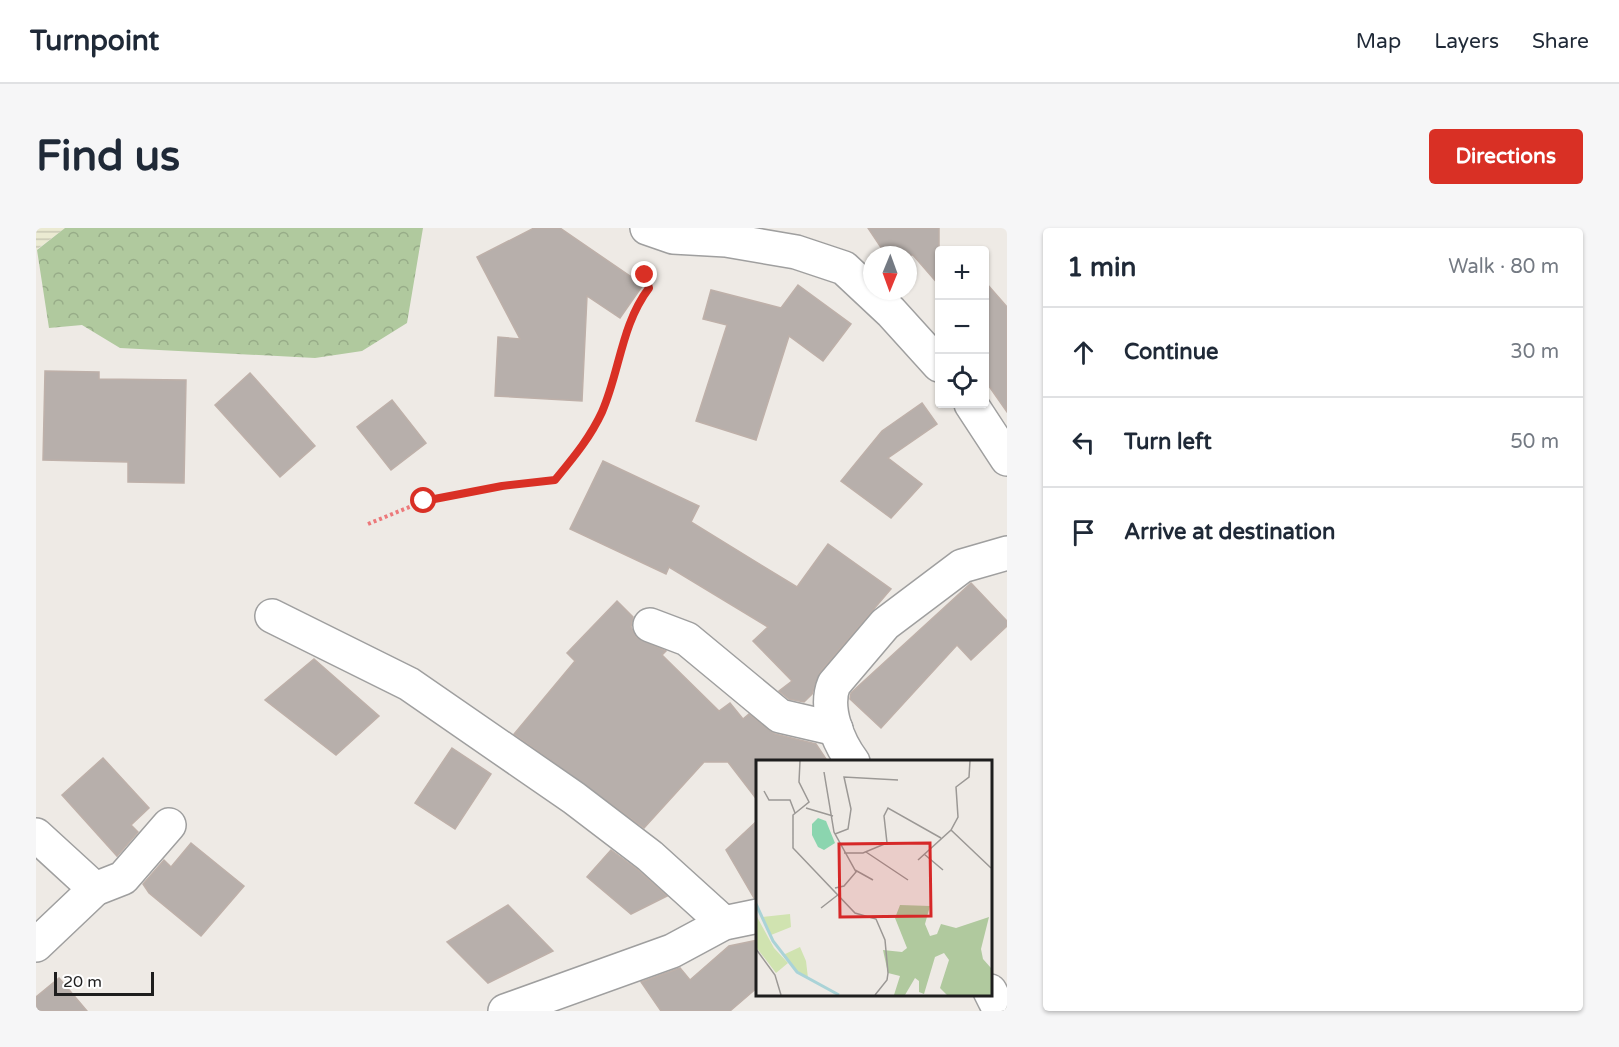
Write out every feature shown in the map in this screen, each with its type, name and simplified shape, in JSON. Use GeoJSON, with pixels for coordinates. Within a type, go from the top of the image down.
{"type":"FeatureCollection","features":[{"type":"Feature","properties":{"kind":"street"},"geometry":{"type":"LineString","coordinates":[[650,230],[673,237],[726,240],[796,252],[844,268],[891,312],[935,361]]}},
{"type":"Feature","properties":{"kind":"street"},"geometry":{"type":"LineString","coordinates":[[974,408],[1007,459]]}},
{"type":"Feature","properties":{"kind":"street"},"geometry":{"type":"LineString","coordinates":[[852,760],[836,729],[830,694],[834,684],[885,624],[962,566],[1007,553]]}},
{"type":"Feature","properties":{"kind":"street"},"geometry":{"type":"LineString","coordinates":[[272,616],[409,684],[584,805],[650,856],[724,923]]}},
{"type":"Feature","properties":{"kind":"street"},"geometry":{"type":"LineString","coordinates":[[650,625],[687,639],[780,716],[836,729]]}},
{"type":"Feature","properties":{"kind":"street"},"geometry":{"type":"LineString","coordinates":[[36,945],[95,889],[123,878],[170,825]]}},
{"type":"Feature","properties":{"kind":"street"},"geometry":{"type":"LineString","coordinates":[[36,835],[95,889]]}},
{"type":"Feature","properties":{"kind":"street"},"geometry":{"type":"LineString","coordinates":[[505,1011],[672,951],[724,923],[756,915]]}},
{"type":"Feature","properties":{"kind":"street"},"geometry":{"type":"LineString","coordinates":[[992,995],[1000,1011]]}},
{"type":"Feature","properties":{"kind":"path"},"geometry":{"type":"LineString","coordinates":[[368,524],[424,501],[502,486],[555,480],[586,441],[602,411],[625,332],[649,288],[645,275],[646,246],[650,230]]}},
{"type":"Feature","properties":{"kind":"green space"},"geometry":{"type":"Polygon","coordinates":[[[36,228],[65,228],[36,250],[36,228]]]}},
{"type":"Feature","properties":{"kind":"green space"},"geometry":{"type":"Polygon","coordinates":[[[65,228],[423,228],[407,323],[362,351],[315,358],[120,348],[82,325],[49,328],[37,250],[65,228]]]}},
{"type":"Feature","properties":{"kind":"building"},"geometry":{"type":"Polygon","coordinates":[[[534,228],[560,228],[643,285],[620,318],[587,296],[582,401],[495,396],[498,337],[520,339],[477,257],[534,228]]]}},
{"type":"Feature","properties":{"kind":"building"},"geometry":{"type":"Polygon","coordinates":[[[868,228],[939,228],[939,246],[935,246],[935,280],[917,260],[917,246],[880,246],[868,228]]]}},
{"type":"Feature","properties":{"kind":"building"},"geometry":{"type":"Polygon","coordinates":[[[798,285],[851,324],[823,361],[789,336],[756,440],[696,421],[727,325],[703,319],[711,290],[781,308],[798,285]]]}},
{"type":"Feature","properties":{"kind":"building"},"geometry":{"type":"Polygon","coordinates":[[[989,286],[1007,307],[1007,412],[989,386],[989,286]]]}},
{"type":"Feature","properties":{"kind":"building"},"geometry":{"type":"Polygon","coordinates":[[[45,371],[99,372],[99,379],[186,380],[184,483],[128,482],[128,462],[43,460],[45,371]]]}},
{"type":"Feature","properties":{"kind":"building"},"geometry":{"type":"Polygon","coordinates":[[[250,373],[315,446],[280,477],[215,405],[250,373]]]}},
{"type":"Feature","properties":{"kind":"building"},"geometry":{"type":"Polygon","coordinates":[[[392,400],[426,443],[391,470],[357,427],[392,400]]]}},
{"type":"Feature","properties":{"kind":"building"},"geometry":{"type":"Polygon","coordinates":[[[922,403],[937,424],[888,458],[922,484],[891,518],[841,481],[882,431],[922,403]]]}},
{"type":"Feature","properties":{"kind":"building"},"geometry":{"type":"Polygon","coordinates":[[[603,461],[699,506],[691,522],[797,587],[828,544],[891,589],[820,672],[812,694],[804,702],[789,699],[779,691],[792,681],[753,641],[768,627],[669,567],[666,574],[570,529],[603,461]]]}},
{"type":"Feature","properties":{"kind":"building"},"geometry":{"type":"Polygon","coordinates":[[[971,583],[1007,621],[1007,626],[971,660],[957,645],[881,728],[850,699],[851,693],[971,583]]]}},
{"type":"Feature","properties":{"kind":"building"},"geometry":{"type":"Polygon","coordinates":[[[617,601],[633,617],[631,627],[636,637],[666,651],[662,655],[719,711],[730,703],[743,719],[749,714],[775,734],[816,744],[827,760],[756,760],[756,798],[728,762],[704,762],[644,828],[514,734],[575,661],[567,653],[617,601]]]}},
{"type":"Feature","properties":{"kind":"building"},"geometry":{"type":"Polygon","coordinates":[[[314,659],[379,716],[336,755],[265,700],[314,659]]]}},
{"type":"Feature","properties":{"kind":"building"},"geometry":{"type":"Polygon","coordinates":[[[452,748],[491,774],[455,829],[415,803],[452,748]]]}},
{"type":"Feature","properties":{"kind":"building"},"geometry":{"type":"Polygon","coordinates":[[[103,758],[149,808],[131,825],[138,832],[117,856],[62,795],[103,758]]]}},
{"type":"Feature","properties":{"kind":"building"},"geometry":{"type":"Polygon","coordinates":[[[756,822],[756,898],[754,898],[726,850],[756,822]]]}},
{"type":"Feature","properties":{"kind":"building"},"geometry":{"type":"Polygon","coordinates":[[[191,843],[244,886],[201,936],[149,893],[143,884],[164,860],[171,867],[191,843]]]}},
{"type":"Feature","properties":{"kind":"building"},"geometry":{"type":"Polygon","coordinates":[[[611,850],[667,896],[631,914],[587,877],[611,850]]]}},
{"type":"Feature","properties":{"kind":"building"},"geometry":{"type":"Polygon","coordinates":[[[508,905],[553,951],[488,983],[447,942],[508,905]]]}},
{"type":"Feature","properties":{"kind":"building"},"geometry":{"type":"Polygon","coordinates":[[[756,940],[756,989],[730,1011],[661,1011],[641,982],[680,968],[690,980],[729,946],[756,940]]]}},
{"type":"Feature","properties":{"kind":"building"},"geometry":{"type":"Polygon","coordinates":[[[59,978],[87,1011],[36,1011],[36,997],[59,978]]]}},
{"type":"Feature","properties":{"kind":"route"},"geometry":{"type":"LineString","coordinates":[[424,501],[502,486],[555,480],[586,441],[602,411],[625,332],[649,288],[645,275]]}}]}
